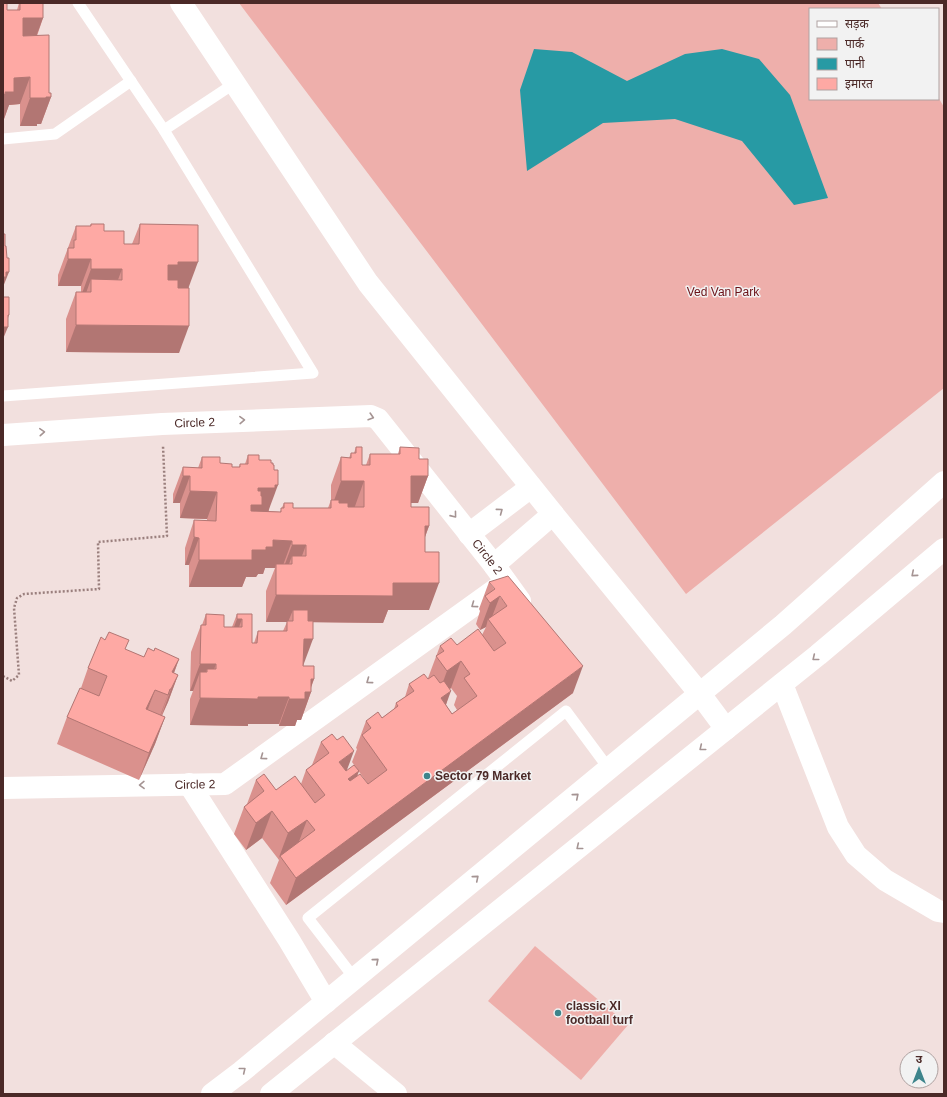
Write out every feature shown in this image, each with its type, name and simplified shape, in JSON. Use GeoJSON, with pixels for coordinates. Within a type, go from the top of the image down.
{"type":"FeatureCollection","features":[{"type":"Feature","properties":{"kind":"street"},"geometry":{"type":"LineString","coordinates":[[181,3],[368,284],[700,694],[726,729]]}},
{"type":"Feature","properties":{"kind":"street","name":"Circle 2"},"geometry":{"type":"LineString","coordinates":[[3,435],[162,424],[370,416],[378,419],[506,582],[229,782],[220,784],[3,788]]}},
{"type":"Feature","properties":{"kind":"street"},"geometry":{"type":"LineString","coordinates":[[212,1094],[355,979],[783,625],[944,482]]}},
{"type":"Feature","properties":{"kind":"street"},"geometry":{"type":"LineString","coordinates":[[469,534],[531,487]]}},
{"type":"Feature","properties":{"kind":"street"},"geometry":{"type":"LineString","coordinates":[[494,565],[553,514]]}},
{"type":"Feature","properties":{"kind":"street"},"geometry":{"type":"LineString","coordinates":[[270,1094],[782,684],[944,549]]}},
{"type":"Feature","properties":{"kind":"street"},"geometry":{"type":"LineString","coordinates":[[506,582],[530,614]]}},
{"type":"Feature","properties":{"kind":"street"},"geometry":{"type":"LineString","coordinates":[[782,684],[838,827],[856,855],[885,880],[938,911],[944,912]]}},
{"type":"Feature","properties":{"kind":"street"},"geometry":{"type":"LineString","coordinates":[[189,784],[289,940],[326,1002]]}},
{"type":"Feature","properties":{"kind":"street"},"geometry":{"type":"LineString","coordinates":[[334,1043],[396,1094]]}},
{"type":"Feature","properties":{"kind":"lane"},"geometry":{"type":"LineString","coordinates":[[3,396],[313,373],[164,130],[78,3]]}},
{"type":"Feature","properties":{"kind":"lane"},"geometry":{"type":"LineString","coordinates":[[3,139],[54,134],[131,81]]}},
{"type":"Feature","properties":{"kind":"lane"},"geometry":{"type":"LineString","coordinates":[[164,130],[235,83]]}},
{"type":"Feature","properties":{"kind":"lane"},"geometry":{"type":"LineString","coordinates":[[355,979],[308,918],[566,711],[609,769]]}},
{"type":"Feature","properties":{"kind":"path"},"geometry":{"type":"LineString","coordinates":[[3,676],[12,681],[18,674],[14,608],[17,598],[24,594],[99,589],[98,542],[167,536],[162,424]]}},
{"type":"Feature","properties":{"kind":"green space","name":"Ved Van Park"},"geometry":{"type":"Polygon","coordinates":[[[239,3],[878,3],[881,8],[809,8],[809,100],[939,100],[939,99],[944,107],[944,388],[686,594],[239,3]]]}},
{"type":"Feature","properties":{"kind":"green space","name":"classic XI football turf"},"geometry":{"type":"Polygon","coordinates":[[[535,946],[628,1025],[581,1080],[488,1001],[535,946]]]}},
{"type":"Feature","properties":{"kind":"water"},"geometry":{"type":"Polygon","coordinates":[[[534,49],[572,52],[627,81],[685,54],[722,49],[759,59],[790,95],[828,198],[794,205],[742,141],[675,119],[603,123],[527,171],[520,90],[534,49]]]}},
{"type":"Feature","properties":{"kind":"building"},"geometry":{"type":"Polygon","coordinates":[[[3,3],[7,3],[7,10],[20,10],[20,3],[43,3],[43,18],[23,18],[23,36],[49,35],[49,93],[51,93],[51,97],[30,98],[30,77],[14,78],[14,92],[5,92],[6,94],[3,94],[3,3]]]}},
{"type":"Feature","properties":{"kind":"building"},"geometry":{"type":"Polygon","coordinates":[[[91,224],[104,224],[104,231],[124,231],[124,244],[139,244],[140,224],[198,225],[198,262],[178,262],[178,265],[168,265],[168,280],[178,280],[178,288],[189,288],[189,326],[76,325],[76,292],[91,292],[91,279],[122,280],[122,269],[91,269],[91,259],[68,259],[68,248],[74,248],[74,240],[76,240],[76,226],[91,226],[91,224]]]}},
{"type":"Feature","properties":{"kind":"building"},"geometry":{"type":"Polygon","coordinates":[[[3,234],[5,234],[7,258],[9,258],[9,272],[6,272],[6,277],[3,277],[3,234]]]}},
{"type":"Feature","properties":{"kind":"building"},"geometry":{"type":"Polygon","coordinates":[[[3,297],[9,297],[8,327],[3,327],[3,297]]]}},
{"type":"Feature","properties":{"kind":"building"},"geometry":{"type":"Polygon","coordinates":[[[356,447],[362,447],[362,465],[370,465],[370,454],[400,454],[400,447],[419,448],[419,459],[428,459],[428,476],[411,476],[411,507],[429,507],[429,526],[425,526],[425,552],[439,552],[439,583],[393,583],[393,596],[276,595],[276,564],[292,564],[292,556],[306,556],[306,545],[292,545],[292,541],[273,540],[273,547],[266,547],[266,550],[252,550],[252,560],[199,560],[199,538],[194,537],[194,520],[216,521],[217,492],[190,491],[190,476],[183,476],[183,467],[202,468],[202,457],[220,457],[220,463],[232,464],[232,467],[240,467],[240,464],[248,464],[248,455],[259,455],[259,460],[271,460],[271,463],[274,465],[274,470],[278,470],[278,485],[275,485],[275,488],[258,488],[258,491],[261,491],[262,505],[251,505],[251,511],[281,512],[281,508],[284,508],[284,503],[293,503],[293,508],[331,508],[331,500],[339,500],[339,503],[348,503],[348,507],[364,507],[364,481],[341,481],[341,457],[351,458],[351,453],[356,453],[356,447]]]}},
{"type":"Feature","properties":{"kind":"building"},"geometry":{"type":"Polygon","coordinates":[[[508,576],[583,666],[296,878],[280,856],[315,830],[307,820],[288,833],[272,811],[256,823],[244,807],[264,791],[256,780],[264,774],[276,790],[295,776],[315,803],[325,795],[306,770],[329,753],[321,742],[332,734],[337,740],[343,736],[354,751],[339,762],[346,771],[354,765],[359,771],[348,779],[350,781],[360,774],[368,784],[387,770],[362,735],[371,728],[366,721],[378,712],[382,718],[398,706],[396,703],[414,691],[409,684],[424,674],[428,679],[434,675],[440,683],[444,681],[451,691],[441,698],[452,714],[477,696],[464,678],[470,674],[461,661],[447,671],[436,656],[444,651],[440,646],[451,638],[457,645],[478,629],[494,651],[506,643],[488,619],[507,606],[500,596],[490,603],[485,596],[495,589],[489,582],[508,576]]]}},
{"type":"Feature","properties":{"kind":"building"},"geometry":{"type":"Polygon","coordinates":[[[293,610],[308,610],[308,621],[313,621],[313,639],[304,639],[303,666],[314,666],[314,679],[311,679],[311,692],[305,692],[305,699],[289,699],[289,697],[258,697],[258,699],[200,698],[200,672],[207,672],[207,669],[216,669],[216,664],[200,664],[201,625],[206,625],[206,614],[224,615],[224,627],[242,627],[242,619],[237,619],[237,614],[252,614],[252,643],[257,643],[258,631],[287,631],[287,621],[293,621],[293,610]]]}},
{"type":"Feature","properties":{"kind":"building"},"geometry":{"type":"Polygon","coordinates":[[[109,632],[129,640],[125,649],[144,657],[148,648],[154,651],[155,648],[179,659],[172,672],[178,675],[168,695],[155,690],[146,709],[165,717],[149,753],[67,717],[80,688],[99,696],[107,676],[88,668],[101,637],[105,640],[109,632]]]}},
{"type":"Feature","properties":{"kind":"place","name":"Sector 79 Market"},"geometry":{"type":"Point","coordinates":[427,776]}},
{"type":"Feature","properties":{"kind":"place","name":"classic XI football turf"},"geometry":{"type":"Point","coordinates":[558,1013]}}]}
